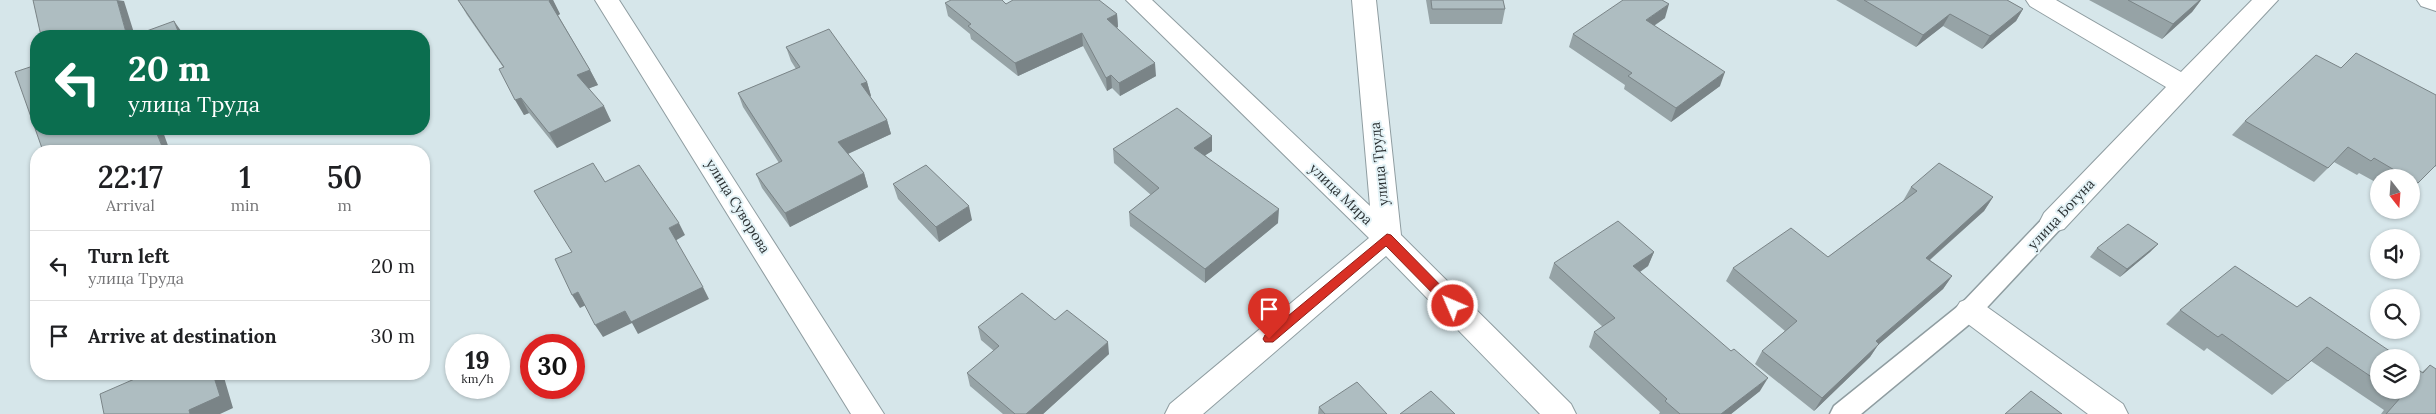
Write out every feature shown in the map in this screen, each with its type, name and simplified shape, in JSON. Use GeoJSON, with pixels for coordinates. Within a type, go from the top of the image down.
{"type":"FeatureCollection","features":[{"type":"Feature","properties":{"kind":"street","name":"улица Суворова"},"geometry":{"type":"LineString","coordinates":[[607,0],[868,414]]}},
{"type":"Feature","properties":{"kind":"street","name":"улица Мира"},"geometry":{"type":"LineString","coordinates":[[1138,0],[1387,239],[1560,414]]}},
{"type":"Feature","properties":{"kind":"street","name":"улица Труда"},"geometry":{"type":"LineString","coordinates":[[1364,0],[1387,239]]}},
{"type":"Feature","properties":{"kind":"street"},"geometry":{"type":"LineString","coordinates":[[2038,0],[2183,84]]}},
{"type":"Feature","properties":{"kind":"street","name":"улица Богуна"},"geometry":{"type":"LineString","coordinates":[[2054,221],[2183,84],[2266,0]]}},
{"type":"Feature","properties":{"kind":"street"},"geometry":{"type":"LineString","coordinates":[[2429,0],[2436,3]]}},
{"type":"Feature","properties":{"kind":"street"},"geometry":{"type":"LineString","coordinates":[[1181,414],[1387,239]]}},
{"type":"Feature","properties":{"kind":"street"},"geometry":{"type":"LineString","coordinates":[[1970,310],[2112,414]]}},
{"type":"Feature","properties":{"kind":"lane","name":"улица Богуна"},"geometry":{"type":"LineString","coordinates":[[1842,414],[1970,310],[2054,221]]}},
{"type":"Feature","properties":{"kind":"building"},"geometry":{"type":"Polygon","coordinates":[[[33,0],[117,0],[125,30],[40,30],[33,0]]]}},
{"type":"Feature","properties":{"kind":"building"},"geometry":{"type":"Polygon","coordinates":[[[458,0],[550,0],[590,70],[577,75],[604,106],[549,133],[521,98],[515,100],[499,69],[504,67],[458,0]]]}},
{"type":"Feature","properties":{"kind":"building"},"geometry":{"type":"Polygon","coordinates":[[[951,0],[1002,0],[1006,4],[1013,0],[1099,0],[1117,14],[1107,19],[1155,63],[1119,83],[1111,75],[1106,78],[1082,33],[1015,63],[968,26],[971,24],[945,3],[951,0]]]}},
{"type":"Feature","properties":{"kind":"building"},"geometry":{"type":"Polygon","coordinates":[[[1431,0],[1503,0],[1505,9],[1432,9],[1431,0]]]}},
{"type":"Feature","properties":{"kind":"building"},"geometry":{"type":"Polygon","coordinates":[[[1623,0],[1662,0],[1669,4],[1646,20],[1725,72],[1676,108],[1628,76],[1632,73],[1573,34],[1623,0]]]}},
{"type":"Feature","properties":{"kind":"building"},"geometry":{"type":"Polygon","coordinates":[[[1864,0],[2007,0],[2023,9],[1990,36],[1950,14],[1923,35],[1864,0]]]}},
{"type":"Feature","properties":{"kind":"building"},"geometry":{"type":"Polygon","coordinates":[[[2128,0],[2200,0],[2173,24],[2128,0]]]}},
{"type":"Feature","properties":{"kind":"building"},"geometry":{"type":"Polygon","coordinates":[[[174,21],[178,30],[149,30],[174,21]]]}},
{"type":"Feature","properties":{"kind":"building"},"geometry":{"type":"Polygon","coordinates":[[[829,29],[867,82],[861,84],[887,120],[838,142],[864,173],[785,213],[756,174],[782,161],[738,93],[800,67],[786,47],[829,29]]]}},
{"type":"Feature","properties":{"kind":"building"},"geometry":{"type":"Polygon","coordinates":[[[2356,53],[2436,95],[2436,165],[2420,181],[2420,169],[2393,169],[2374,158],[2371,161],[2348,147],[2328,168],[2245,121],[2316,55],[2341,68],[2356,53]]]}},
{"type":"Feature","properties":{"kind":"building"},"geometry":{"type":"Polygon","coordinates":[[[30,67],[30,114],[15,72],[30,67]]]}},
{"type":"Feature","properties":{"kind":"building"},"geometry":{"type":"Polygon","coordinates":[[[1177,108],[1212,136],[1194,148],[1279,209],[1205,269],[1129,212],[1159,188],[1113,149],[1177,108]]]}},
{"type":"Feature","properties":{"kind":"building"},"geometry":{"type":"Polygon","coordinates":[[[37,135],[157,135],[162,145],[41,145],[37,135]]]}},
{"type":"Feature","properties":{"kind":"building"},"geometry":{"type":"Polygon","coordinates":[[[593,163],[605,182],[639,165],[679,223],[669,228],[703,287],[631,322],[625,311],[595,325],[578,292],[572,295],[555,259],[572,252],[534,191],[593,163]]]}},
{"type":"Feature","properties":{"kind":"building"},"geometry":{"type":"Polygon","coordinates":[[[1939,163],[1993,197],[1926,258],[1952,276],[1876,341],[1879,344],[1822,398],[1762,351],[1797,321],[1733,268],[1791,228],[1828,257],[1917,191],[1911,187],[1939,163]]]}},
{"type":"Feature","properties":{"kind":"building"},"geometry":{"type":"Polygon","coordinates":[[[926,165],[969,206],[936,227],[893,184],[926,165]]]}},
{"type":"Feature","properties":{"kind":"building"},"geometry":{"type":"Polygon","coordinates":[[[1618,221],[1654,252],[1633,266],[1731,351],[1734,349],[1768,378],[1721,414],[1680,414],[1665,401],[1667,399],[1594,332],[1615,318],[1554,263],[1618,221]]]}},
{"type":"Feature","properties":{"kind":"building"},"geometry":{"type":"Polygon","coordinates":[[[2128,224],[2158,244],[2127,269],[2097,248],[2128,224]]]}},
{"type":"Feature","properties":{"kind":"building"},"geometry":{"type":"Polygon","coordinates":[[[2235,266],[2297,307],[2310,297],[2387,349],[2370,349],[2370,376],[2327,347],[2288,381],[2222,334],[2218,337],[2180,310],[2235,266]]]}},
{"type":"Feature","properties":{"kind":"building"},"geometry":{"type":"Polygon","coordinates":[[[1022,293],[1055,320],[1067,310],[1108,342],[1026,414],[1015,414],[967,373],[999,346],[978,327],[1022,293]]]}},
{"type":"Feature","properties":{"kind":"building"},"geometry":{"type":"Polygon","coordinates":[[[2430,365],[2436,369],[2436,414],[2386,414],[2399,399],[2420,399],[2420,371],[2423,373],[2430,365]]]}},
{"type":"Feature","properties":{"kind":"building"},"geometry":{"type":"Polygon","coordinates":[[[132,380],[215,380],[220,396],[189,410],[190,414],[104,414],[100,394],[132,380]]]}},
{"type":"Feature","properties":{"kind":"building"},"geometry":{"type":"Polygon","coordinates":[[[1357,382],[1387,414],[1325,414],[1319,407],[1357,382]]]}},
{"type":"Feature","properties":{"kind":"building"},"geometry":{"type":"Polygon","coordinates":[[[1431,391],[1455,414],[1400,414],[1431,391]]]}},
{"type":"Feature","properties":{"kind":"building"},"geometry":{"type":"Polygon","coordinates":[[[2031,391],[2062,414],[2005,414],[2031,391]]]}},
{"type":"Feature","properties":{"kind":"route"},"geometry":{"type":"LineString","coordinates":[[1269,339],[1387,239],[1453,306]]}}]}
